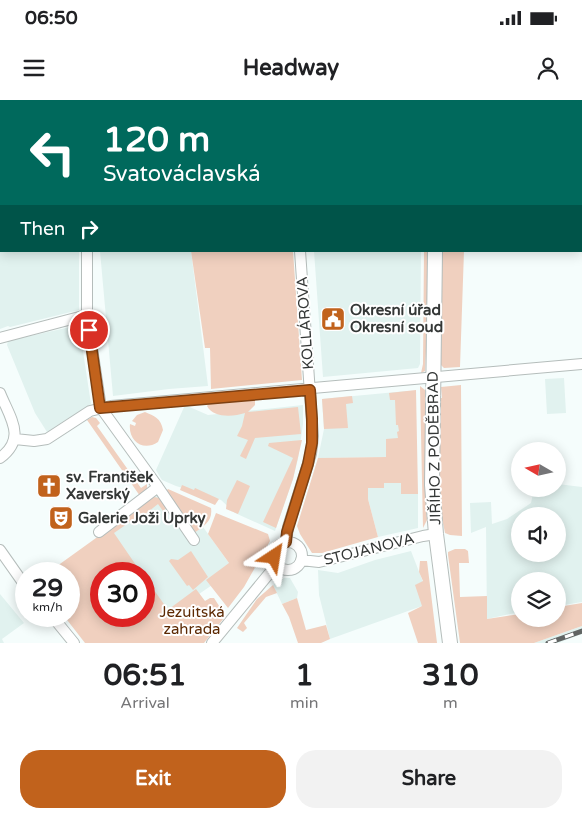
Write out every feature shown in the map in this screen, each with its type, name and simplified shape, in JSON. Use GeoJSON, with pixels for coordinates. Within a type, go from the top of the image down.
{"type":"FeatureCollection","features":[{"type":"Feature","properties":{"kind":"street"},"geometry":{"type":"LineString","coordinates":[[86,252],[87,316],[100,408],[194,540]]}},
{"type":"Feature","properties":{"kind":"street","name":"KOLLÁROVA"},"geometry":{"type":"LineString","coordinates":[[286,542],[287,532],[308,464],[312,443],[300,252]]}},
{"type":"Feature","properties":{"kind":"street","name":"JIŘÍHO Z PODĚBRAD"},"geometry":{"type":"LineString","coordinates":[[435,252],[432,476],[436,534],[450,643]]}},
{"type":"Feature","properties":{"kind":"street"},"geometry":{"type":"LineString","coordinates":[[0,338],[87,316]]}},
{"type":"Feature","properties":{"kind":"street"},"geometry":{"type":"LineString","coordinates":[[15,439],[34,441],[47,439],[88,412],[100,408],[582,364]]}},
{"type":"Feature","properties":{"kind":"street"},"geometry":{"type":"LineString","coordinates":[[0,393],[14,427],[15,439],[10,450],[0,458]]}},
{"type":"Feature","properties":{"kind":"street"},"geometry":{"type":"LineString","coordinates":[[99,532],[158,487]]}},
{"type":"Feature","properties":{"kind":"street","name":"STOJANOVA"},"geometry":{"type":"LineString","coordinates":[[301,560],[316,562],[327,560],[436,534]]}},
{"type":"Feature","properties":{"kind":"street"},"geometry":{"type":"LineString","coordinates":[[293,542],[299,546],[302,553],[301,560],[297,566],[290,570],[283,569],[277,564],[274,552],[279,545],[293,542]]}},
{"type":"Feature","properties":{"kind":"street"},"geometry":{"type":"LineString","coordinates":[[0,550],[15,571]]}},
{"type":"Feature","properties":{"kind":"street"},"geometry":{"type":"LineString","coordinates":[[212,643],[277,564]]}},
{"type":"Feature","properties":{"kind":"street"},"geometry":{"type":"LineString","coordinates":[[61,627],[74,643]]}},
{"type":"Feature","properties":{"kind":"shaded area"},"geometry":{"type":"Polygon","coordinates":[[[0,252],[79,252],[79,310],[0,329],[0,252]]]}},
{"type":"Feature","properties":{"kind":"shaded area"},"geometry":{"type":"Polygon","coordinates":[[[100,252],[191,252],[208,386],[113,396],[100,252]]]}},
{"type":"Feature","properties":{"kind":"shaded area"},"geometry":{"type":"Polygon","coordinates":[[[314,252],[421,252],[420,364],[418,368],[323,377],[314,252]]]}},
{"type":"Feature","properties":{"kind":"shaded area"},"geometry":{"type":"Polygon","coordinates":[[[79,325],[91,404],[47,432],[35,413],[7,345],[8,341],[79,325]]]}},
{"type":"Feature","properties":{"kind":"shaded area"},"geometry":{"type":"Polygon","coordinates":[[[564,378],[566,413],[547,414],[545,379],[564,378]]]}},
{"type":"Feature","properties":{"kind":"shaded area"},"geometry":{"type":"Polygon","coordinates":[[[407,391],[407,457],[318,458],[324,429],[322,399],[407,391]]]}},
{"type":"Feature","properties":{"kind":"shaded area"},"geometry":{"type":"Polygon","coordinates":[[[185,405],[208,415],[303,405],[303,424],[298,459],[275,531],[235,513],[221,500],[162,480],[156,470],[185,405]]]}},
{"type":"Feature","properties":{"kind":"shaded area"},"geometry":{"type":"Polygon","coordinates":[[[384,483],[402,483],[402,494],[418,494],[418,528],[378,537],[368,499],[368,488],[384,488],[384,483]]]}},
{"type":"Feature","properties":{"kind":"shaded area"},"geometry":{"type":"Polygon","coordinates":[[[566,485],[582,487],[582,602],[566,605],[566,572],[511,572],[511,614],[487,619],[486,527],[471,533],[470,503],[491,502],[492,524],[511,516],[511,562],[566,562],[566,507],[525,507],[531,503],[532,498],[566,498],[566,485]]]}},
{"type":"Feature","properties":{"kind":"shaded area"},"geometry":{"type":"Polygon","coordinates":[[[162,490],[195,532],[203,527],[234,570],[167,616],[155,599],[155,562],[127,562],[105,531],[162,490]]]}},
{"type":"Feature","properties":{"kind":"shaded area"},"geometry":{"type":"Polygon","coordinates":[[[411,551],[423,582],[422,606],[330,639],[319,595],[318,570],[338,573],[375,560],[411,551]]]}},
{"type":"Feature","properties":{"kind":"shaded area"},"geometry":{"type":"Polygon","coordinates":[[[284,578],[290,578],[298,592],[297,598],[282,604],[273,585],[284,578]]]}},
{"type":"Feature","properties":{"kind":"shaded area"},"geometry":{"type":"Polygon","coordinates":[[[0,594],[15,612],[15,627],[18,627],[2,639],[4,643],[0,643],[0,594]]]}},
{"type":"Feature","properties":{"kind":"shaded area"},"geometry":{"type":"Polygon","coordinates":[[[582,626],[582,634],[558,643],[534,643],[582,626]]]}},
{"type":"Feature","properties":{"kind":"green space"},"geometry":{"type":"Polygon","coordinates":[[[191,252],[293,252],[302,380],[211,389],[210,348],[205,348],[191,252]]]}},
{"type":"Feature","properties":{"kind":"green space"},"geometry":{"type":"Polygon","coordinates":[[[424,252],[428,252],[425,371],[421,373],[423,364],[424,252]]]}},
{"type":"Feature","properties":{"kind":"green space"},"geometry":{"type":"Polygon","coordinates":[[[442,252],[464,252],[460,367],[444,368],[441,365],[442,252]]]}},
{"type":"Feature","properties":{"kind":"green space"},"geometry":{"type":"Polygon","coordinates":[[[461,385],[462,536],[445,533],[440,500],[438,466],[439,398],[442,398],[441,387],[461,385]]]}},
{"type":"Feature","properties":{"kind":"green space"},"geometry":{"type":"Polygon","coordinates":[[[420,386],[425,390],[425,489],[427,520],[423,528],[420,386]]]}},
{"type":"Feature","properties":{"kind":"green space"},"geometry":{"type":"Polygon","coordinates":[[[416,390],[418,494],[401,494],[401,483],[384,483],[384,488],[368,488],[368,499],[378,537],[322,553],[312,553],[297,526],[318,458],[386,457],[386,439],[398,438],[397,432],[399,431],[398,425],[396,425],[395,400],[390,400],[389,393],[416,390]]]}},
{"type":"Feature","properties":{"kind":"green space"},"geometry":{"type":"Polygon","coordinates":[[[352,396],[353,403],[346,404],[348,428],[324,429],[322,399],[352,396]]]}},
{"type":"Feature","properties":{"kind":"green space"},"geometry":{"type":"Polygon","coordinates":[[[255,398],[255,405],[248,412],[298,407],[301,434],[255,438],[246,459],[240,456],[248,440],[237,436],[245,413],[229,416],[218,415],[207,406],[210,402],[255,398]]]}},
{"type":"Feature","properties":{"kind":"green space"},"geometry":{"type":"Polygon","coordinates":[[[145,412],[159,420],[163,430],[158,442],[147,446],[134,440],[130,430],[130,424],[135,426],[136,423],[132,421],[137,415],[145,412]]]}},
{"type":"Feature","properties":{"kind":"green space"},"geometry":{"type":"Polygon","coordinates":[[[92,417],[96,418],[100,423],[97,426],[141,488],[147,484],[147,491],[140,496],[87,420],[92,417]]]}},
{"type":"Feature","properties":{"kind":"green space"},"geometry":{"type":"Polygon","coordinates":[[[302,440],[293,479],[276,528],[263,522],[293,458],[268,446],[269,443],[302,440]]]}},
{"type":"Feature","properties":{"kind":"green space"},"geometry":{"type":"Polygon","coordinates":[[[237,480],[250,486],[238,514],[226,509],[227,500],[237,480]]]}},
{"type":"Feature","properties":{"kind":"green space"},"geometry":{"type":"Polygon","coordinates":[[[182,485],[194,490],[195,488],[219,499],[215,505],[180,490],[182,485]]]}},
{"type":"Feature","properties":{"kind":"green space"},"geometry":{"type":"Polygon","coordinates":[[[168,489],[211,508],[211,516],[207,523],[194,533],[166,491],[168,489]]]}},
{"type":"Feature","properties":{"kind":"green space","name":"Jezuitská zahrada"},"geometry":{"type":"Polygon","coordinates":[[[153,497],[158,498],[168,507],[163,511],[158,504],[139,519],[137,517],[114,533],[134,562],[90,562],[90,627],[155,627],[155,592],[169,609],[196,589],[205,601],[214,598],[223,612],[224,618],[204,643],[85,643],[73,627],[80,627],[80,562],[63,562],[153,497]]]}},
{"type":"Feature","properties":{"kind":"green space"},"geometry":{"type":"Polygon","coordinates":[[[216,513],[268,534],[270,541],[244,587],[228,608],[206,580],[229,563],[208,534],[216,513]]]}},
{"type":"Feature","properties":{"kind":"green space"},"geometry":{"type":"Polygon","coordinates":[[[455,549],[465,549],[468,551],[469,563],[459,563],[460,597],[487,596],[487,619],[511,615],[511,627],[566,627],[566,606],[582,603],[582,626],[534,643],[460,643],[448,552],[455,549]]]}},
{"type":"Feature","properties":{"kind":"green space"},"geometry":{"type":"Polygon","coordinates":[[[191,551],[208,577],[193,590],[189,585],[187,586],[169,561],[171,559],[178,560],[191,551]]]}},
{"type":"Feature","properties":{"kind":"green space"},"geometry":{"type":"Polygon","coordinates":[[[420,561],[427,561],[437,643],[418,643],[408,613],[422,606],[415,585],[423,581],[419,572],[420,561]]]}},
{"type":"Feature","properties":{"kind":"green space"},"geometry":{"type":"Polygon","coordinates":[[[273,585],[277,593],[266,597],[244,623],[247,628],[243,632],[237,628],[257,599],[273,585]]]}},
{"type":"Feature","properties":{"kind":"green space"},"geometry":{"type":"Polygon","coordinates":[[[297,598],[306,630],[326,625],[330,639],[321,643],[298,643],[289,617],[282,604],[297,598]]]}},
{"type":"Feature","properties":{"kind":"railway"},"geometry":{"type":"LineString","coordinates":[[548,643],[582,631]]}},
{"type":"Feature","properties":{"kind":"place","name":"Okresní úřad Okresní soud"},"geometry":{"type":"Point","coordinates":[333,319]}},
{"type":"Feature","properties":{"kind":"place","name":"sv. František Xaverský"},"geometry":{"type":"Point","coordinates":[49,486]}},
{"type":"Feature","properties":{"kind":"place","name":"Galerie Joži Uprky"},"geometry":{"type":"Point","coordinates":[61,518]}},
{"type":"Feature","properties":{"kind":"route"},"geometry":{"type":"LineString","coordinates":[[89,330],[100,408],[310,390],[313,436],[308,464],[287,532],[286,542],[281,543],[277,547],[274,557]]}}]}
